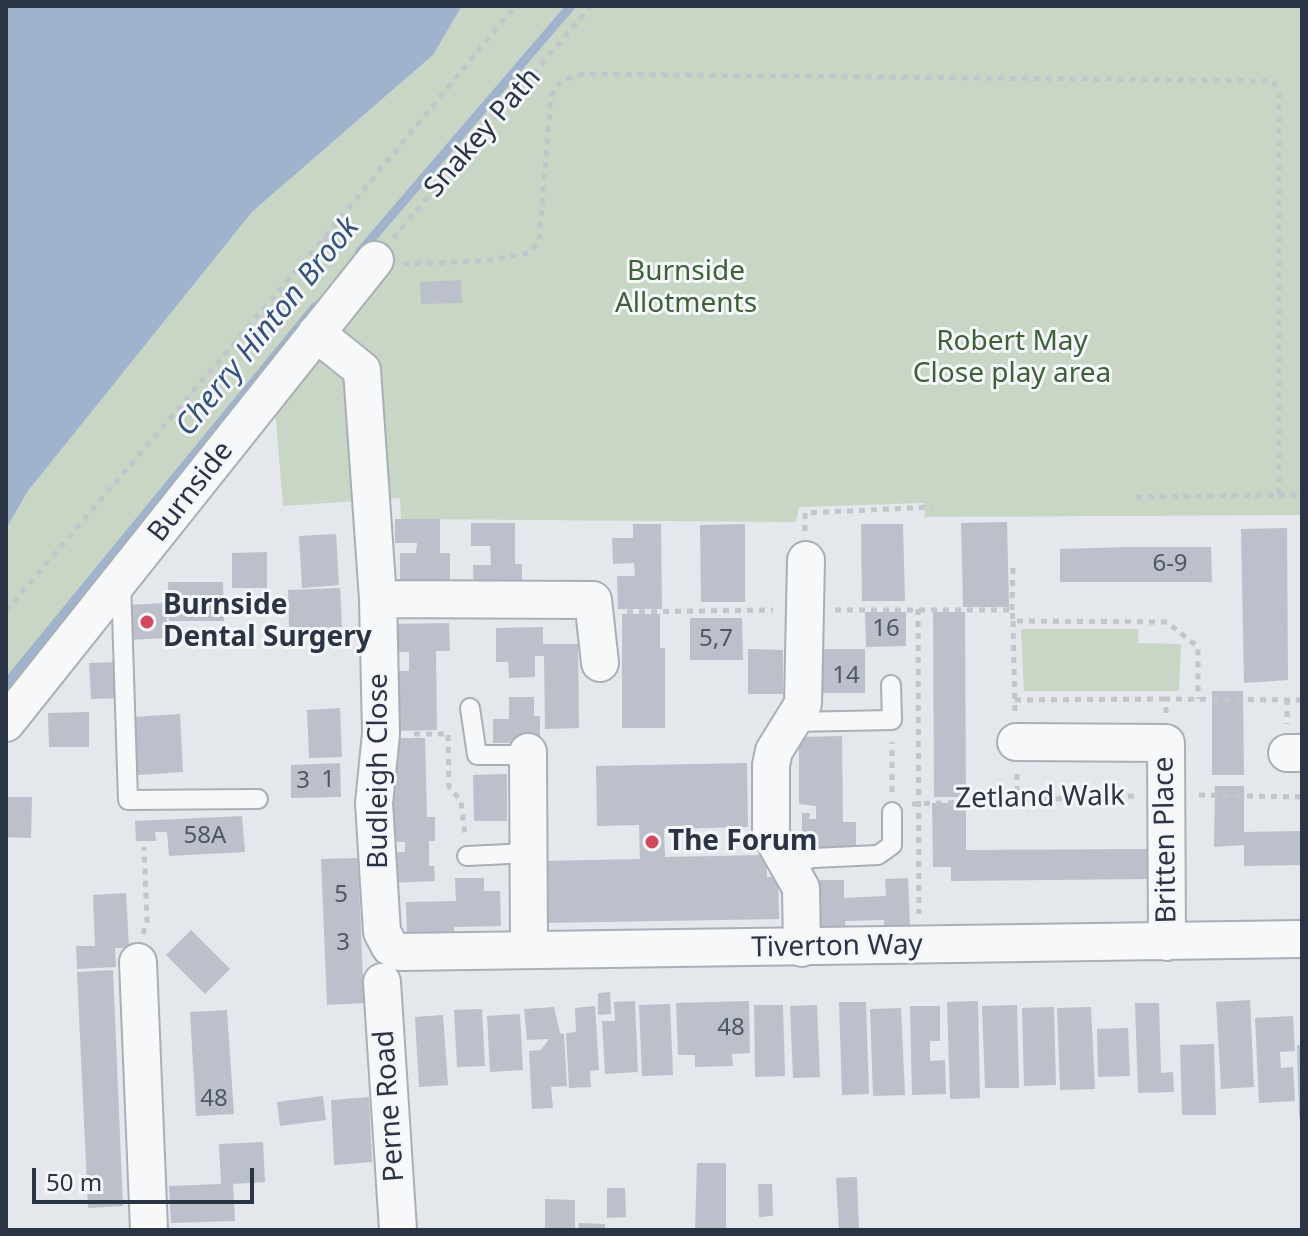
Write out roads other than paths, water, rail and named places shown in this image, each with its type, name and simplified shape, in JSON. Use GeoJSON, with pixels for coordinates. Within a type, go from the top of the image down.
{"type":"FeatureCollection","features":[{"type":"Feature","properties":{"kind":"street","name":"Burnside"},"geometry":{"type":"LineString","coordinates":[[6,723],[316,333],[363,252]]}},
{"type":"Feature","properties":{"kind":"street","name":"Budleigh Close"},"geometry":{"type":"LineString","coordinates":[[316,333],[362,370],[378,599],[381,734],[374,803],[382,932]]}},
{"type":"Feature","properties":{"kind":"street"},"geometry":{"type":"LineString","coordinates":[[802,948],[801,888],[771,835],[771,779],[774,751],[803,704],[806,560]]}},
{"type":"Feature","properties":{"kind":"street"},"geometry":{"type":"LineString","coordinates":[[378,599],[593,600],[600,663]]}},
{"type":"Feature","properties":{"kind":"street","name":"Britten Place"},"geometry":{"type":"LineString","coordinates":[[1016,742],[1166,743],[1167,942]]}},
{"type":"Feature","properties":{"kind":"street"},"geometry":{"type":"LineString","coordinates":[[528,754],[529,950]]}},
{"type":"Feature","properties":{"kind":"street","name":"Tiverton Way"},"geometry":{"type":"LineString","coordinates":[[382,932],[390,947],[400,952],[917,947],[1302,939]]}},
{"type":"Feature","properties":{"kind":"street"},"geometry":{"type":"LineString","coordinates":[[138,962],[149,1230]]}},
{"type":"Feature","properties":{"kind":"street","name":"Perne Road"},"geometry":{"type":"LineString","coordinates":[[382,982],[398,1230]]}},
{"type":"Feature","properties":{"kind":"lane"},"geometry":{"type":"LineString","coordinates":[[121,579],[128,800],[258,799]]}},
{"type":"Feature","properties":{"kind":"lane"},"geometry":{"type":"LineString","coordinates":[[792,722],[892,720],[891,685]]}},
{"type":"Feature","properties":{"kind":"lane"},"geometry":{"type":"LineString","coordinates":[[470,708],[477,755],[528,754]]}},
{"type":"Feature","properties":{"kind":"lane"},"geometry":{"type":"LineString","coordinates":[[790,865],[813,858],[878,855],[892,845],[892,812]]}},
{"type":"Feature","properties":{"kind":"lane"},"geometry":{"type":"LineString","coordinates":[[467,856],[529,853]]}},
{"type":"Feature","properties":{"kind":"water"},"geometry":{"type":"Polygon","coordinates":[[[6,6],[462,6],[433,55],[252,212],[28,491],[6,529],[6,6]]]}},
{"type":"Feature","properties":{"kind":"waterway","name":"Cherry Hinton Brook"},"geometry":{"type":"LineString","coordinates":[[360,252],[571,6]]}},
{"type":"Feature","properties":{"kind":"waterway","name":"Cherry Hinton Brook"},"geometry":{"type":"LineString","coordinates":[[6,684],[315,307]]}},
{"type":"Feature","properties":{"kind":"place","name":"Burnside Dental Surgery"},"geometry":{"type":"Point","coordinates":[147,622]}},
{"type":"Feature","properties":{"kind":"place","name":"The Forum"},"geometry":{"type":"Point","coordinates":[652,842]}},
{"type":"Feature","properties":{"kind":"park label","name":"Burnside Allotments"},"geometry":{"type":"Point","coordinates":[686,288]}},
{"type":"Feature","properties":{"kind":"park label","name":"Robert May Close play area"},"geometry":{"type":"Point","coordinates":[1012,358]}}]}
